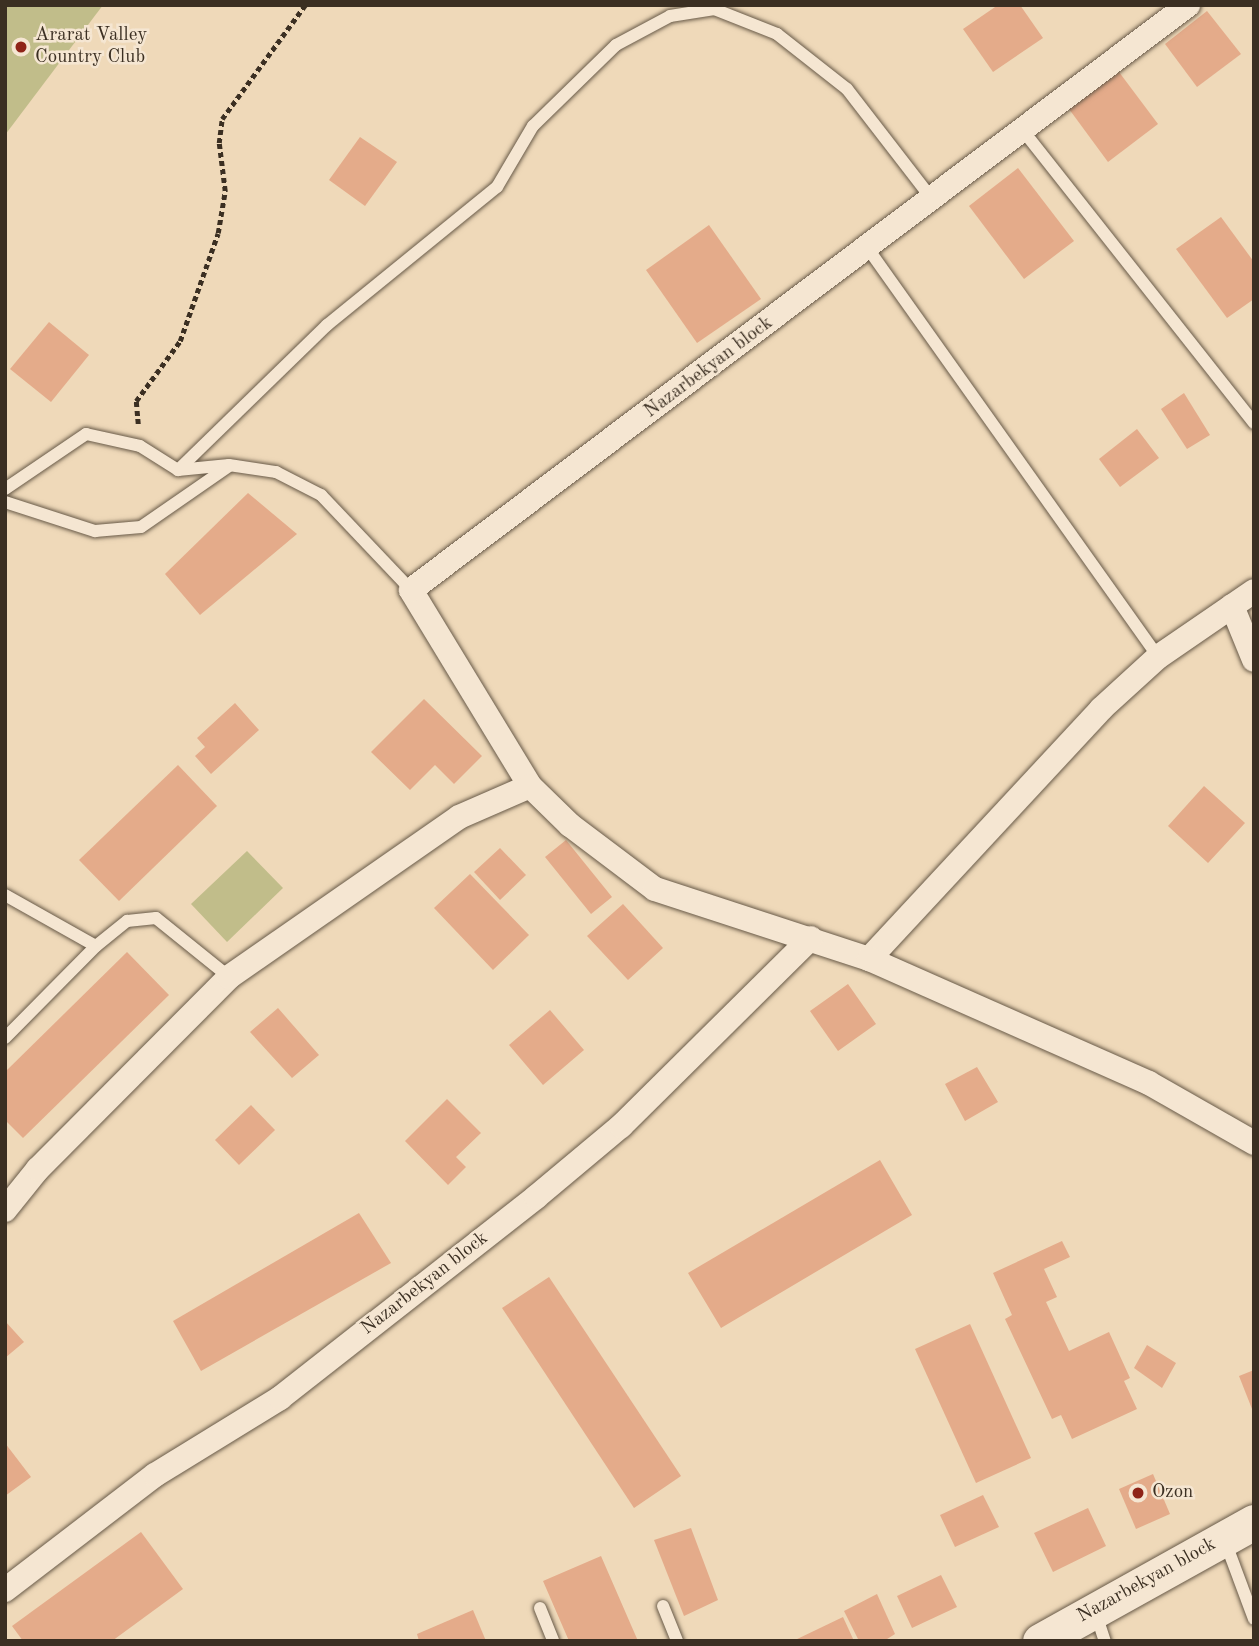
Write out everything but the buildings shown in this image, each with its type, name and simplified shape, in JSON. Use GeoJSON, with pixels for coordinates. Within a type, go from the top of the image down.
{"type":"FeatureCollection","features":[{"type":"Feature","properties":{"kind":"street","name":"Nazarbekyan block"},"geometry":{"type":"LineString","coordinates":[[411,590],[869,250],[1021,128],[1188,5]]}},
{"type":"Feature","properties":{"kind":"street"},"geometry":{"type":"LineString","coordinates":[[411,590],[530,786],[570,825],[655,889],[869,959],[1149,1083],[1254,1143]]}},
{"type":"Feature","properties":{"kind":"street"},"geometry":{"type":"LineString","coordinates":[[869,959],[1101,709],[1158,657],[1254,591]]}},
{"type":"Feature","properties":{"kind":"street"},"geometry":{"type":"LineString","coordinates":[[1232,607],[1254,660]]}},
{"type":"Feature","properties":{"kind":"street"},"geometry":{"type":"LineString","coordinates":[[6,1208],[38,1169],[229,977],[459,817],[530,786]]}},
{"type":"Feature","properties":{"kind":"street","name":"Nazarbekyan block"},"geometry":{"type":"LineString","coordinates":[[5,1590],[155,1475],[280,1398],[536,1197],[621,1126],[811,938]]}},
{"type":"Feature","properties":{"kind":"street","name":"Nazarbekyan block"},"geometry":{"type":"LineString","coordinates":[[1040,1641],[1100,1625],[1239,1530]]}},
{"type":"Feature","properties":{"kind":"lane"},"geometry":{"type":"LineString","coordinates":[[178,470],[327,326],[497,187],[533,126],[616,45],[670,16],[714,9],[777,34],[847,89],[932,199]]}},
{"type":"Feature","properties":{"kind":"lane"},"geometry":{"type":"LineString","coordinates":[[1021,128],[1254,423]]}},
{"type":"Feature","properties":{"kind":"lane"},"geometry":{"type":"LineString","coordinates":[[869,250],[1158,657]]}},
{"type":"Feature","properties":{"kind":"lane"},"geometry":{"type":"LineString","coordinates":[[5,489],[86,434],[140,446],[178,470],[229,465],[276,472],[321,495],[411,590]]}},
{"type":"Feature","properties":{"kind":"lane"},"geometry":{"type":"LineString","coordinates":[[5,502],[94,531],[141,527],[229,465]]}},
{"type":"Feature","properties":{"kind":"lane"},"geometry":{"type":"LineString","coordinates":[[5,895],[96,946]]}},
{"type":"Feature","properties":{"kind":"lane"},"geometry":{"type":"LineString","coordinates":[[5,1038],[96,946],[127,921],[156,918],[229,977]]}},
{"type":"Feature","properties":{"kind":"lane"},"geometry":{"type":"LineString","coordinates":[[1239,1530],[1254,1619]]}},
{"type":"Feature","properties":{"kind":"lane"},"geometry":{"type":"LineString","coordinates":[[663,1606],[677,1641]]}},
{"type":"Feature","properties":{"kind":"lane"},"geometry":{"type":"LineString","coordinates":[[540,1608],[553,1641]]}},
{"type":"Feature","properties":{"kind":"path"},"geometry":{"type":"LineString","coordinates":[[140,446],[136,401],[180,341],[218,233],[225,191],[219,143],[222,119],[305,5]]}},
{"type":"Feature","properties":{"kind":"shaded area"},"geometry":{"type":"Polygon","coordinates":[[[5,5],[103,5],[5,135],[5,5]]]}},
{"type":"Feature","properties":{"kind":"shaded area"},"geometry":{"type":"Polygon","coordinates":[[[247,851],[283,888],[227,942],[191,904],[247,851]]]}},
{"type":"Feature","properties":{"kind":"place","name":"Ararat Valley Country Club"},"geometry":{"type":"Point","coordinates":[21,47]}},
{"type":"Feature","properties":{"kind":"place","name":"Ozon"},"geometry":{"type":"Point","coordinates":[1138,1493]}}]}
